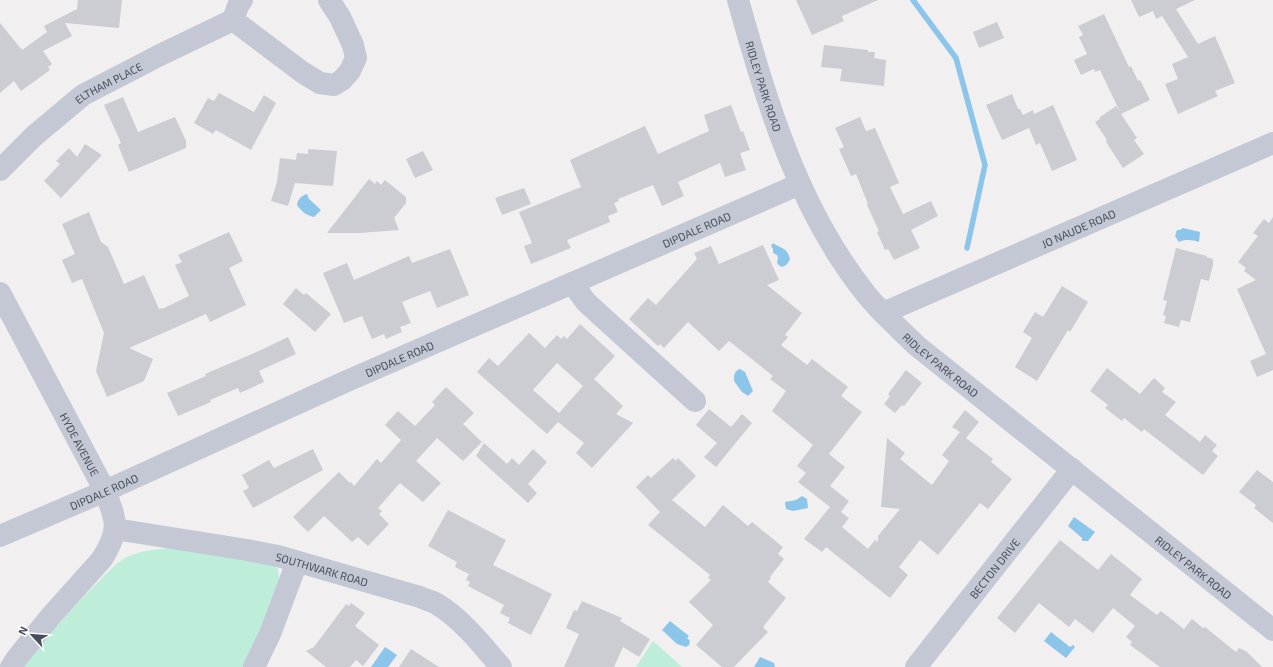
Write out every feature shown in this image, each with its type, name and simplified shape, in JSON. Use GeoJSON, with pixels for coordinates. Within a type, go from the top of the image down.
{"type":"FeatureCollection","features":[{"type":"Feature","properties":{"kind":"street"},"geometry":{"type":"LineString","coordinates":[[242,0],[233,20],[302,72],[320,83],[334,85],[342,80],[350,71],[356,58],[353,45],[340,17],[329,0]]}},
{"type":"Feature","properties":{"kind":"street","name":"RIDLEY PARK ROAD"},"geometry":{"type":"LineString","coordinates":[[738,0],[778,131],[800,184],[821,226],[844,265],[866,295],[917,346],[1273,630]]}},
{"type":"Feature","properties":{"kind":"street","name":"ELTHAM PLACE"},"geometry":{"type":"LineString","coordinates":[[0,170],[34,136],[83,95],[160,55],[233,20]]}},
{"type":"Feature","properties":{"kind":"street","name":"JO NAUDE ROAD"},"geometry":{"type":"LineString","coordinates":[[883,313],[1273,143]]}},
{"type":"Feature","properties":{"kind":"street","name":"DIPDALE ROAD"},"geometry":{"type":"LineString","coordinates":[[0,536],[105,491],[347,381],[800,184]]}},
{"type":"Feature","properties":{"kind":"street"},"geometry":{"type":"LineString","coordinates":[[572,283],[586,302],[695,401]]}},
{"type":"Feature","properties":{"kind":"street","name":"HYDE AVENUE"},"geometry":{"type":"LineString","coordinates":[[0,292],[105,491],[115,518],[115,530],[102,559],[51,616],[11,667]]}},
{"type":"Feature","properties":{"kind":"street","name":"BECTON DRIVE"},"geometry":{"type":"LineString","coordinates":[[916,667],[1072,469]]}},
{"type":"Feature","properties":{"kind":"street","name":"SOUTHWARK ROAD"},"geometry":{"type":"LineString","coordinates":[[115,530],[247,550],[297,562],[420,597],[437,604],[466,627],[501,667]]}},
{"type":"Feature","properties":{"kind":"street"},"geometry":{"type":"LineString","coordinates":[[254,667],[270,634],[297,562]]}},
{"type":"Feature","properties":{"kind":"green space"},"geometry":{"type":"Polygon","coordinates":[[[175,548],[274,564],[278,568],[279,579],[247,667],[24,667],[71,611],[116,564],[127,557],[145,551],[175,548]]]}},
{"type":"Feature","properties":{"kind":"green space"},"geometry":{"type":"Polygon","coordinates":[[[653,641],[682,667],[636,667],[653,641]]]}},
{"type":"Feature","properties":{"kind":"water"},"geometry":{"type":"Polygon","coordinates":[[[307,194],[309,199],[321,210],[314,217],[304,213],[297,205],[300,198],[307,194]]]}},
{"type":"Feature","properties":{"kind":"water"},"geometry":{"type":"Polygon","coordinates":[[[1183,228],[1200,232],[1199,242],[1184,240],[1179,242],[1175,236],[1177,230],[1183,228]]]}},
{"type":"Feature","properties":{"kind":"water"},"geometry":{"type":"Polygon","coordinates":[[[773,243],[785,250],[789,255],[790,259],[783,267],[777,263],[777,255],[773,253],[771,246],[773,243]]]}},
{"type":"Feature","properties":{"kind":"water"},"geometry":{"type":"Polygon","coordinates":[[[740,369],[745,372],[753,391],[748,396],[742,392],[734,381],[735,374],[740,369]]]}},
{"type":"Feature","properties":{"kind":"water"},"geometry":{"type":"Polygon","coordinates":[[[802,496],[807,499],[808,508],[793,511],[786,509],[785,502],[796,500],[802,496]]]}},
{"type":"Feature","properties":{"kind":"water"},"geometry":{"type":"Polygon","coordinates":[[[1074,517],[1095,532],[1088,541],[1082,541],[1082,538],[1068,526],[1074,517]]]}},
{"type":"Feature","properties":{"kind":"water"},"geometry":{"type":"Polygon","coordinates":[[[670,621],[689,636],[687,638],[690,641],[689,645],[686,647],[677,644],[662,630],[670,621]]]}},
{"type":"Feature","properties":{"kind":"water"},"geometry":{"type":"Polygon","coordinates":[[[1051,632],[1070,647],[1073,645],[1075,647],[1066,658],[1044,641],[1051,632]]]}},
{"type":"Feature","properties":{"kind":"water"},"geometry":{"type":"Polygon","coordinates":[[[385,647],[397,655],[388,667],[371,667],[385,647]]]}},
{"type":"Feature","properties":{"kind":"water"},"geometry":{"type":"Polygon","coordinates":[[[760,657],[774,663],[775,667],[754,667],[760,657]]]}},
{"type":"Feature","properties":{"kind":"building"},"geometry":{"type":"Polygon","coordinates":[[[78,0],[122,0],[119,28],[65,23],[72,36],[43,51],[52,64],[48,67],[50,70],[21,91],[14,81],[0,93],[0,23],[22,50],[47,32],[44,26],[77,9],[78,0]]]}},
{"type":"Feature","properties":{"kind":"building"},"geometry":{"type":"Polygon","coordinates":[[[796,0],[878,0],[842,16],[844,21],[812,35],[796,0]]]}},
{"type":"Feature","properties":{"kind":"building"},"geometry":{"type":"Polygon","coordinates":[[[1131,0],[1195,0],[1176,9],[1198,44],[1215,36],[1235,83],[1215,91],[1218,96],[1178,114],[1165,84],[1178,79],[1172,64],[1188,57],[1162,16],[1156,19],[1153,11],[1139,17],[1131,0]]]}},
{"type":"Feature","properties":{"kind":"building"},"geometry":{"type":"Polygon","coordinates":[[[1104,14],[1129,67],[1131,66],[1138,81],[1140,80],[1150,100],[1121,114],[1137,138],[1134,140],[1144,154],[1123,168],[1095,122],[1116,106],[1120,112],[1100,70],[1095,72],[1094,69],[1081,75],[1074,60],[1087,54],[1079,37],[1083,35],[1078,26],[1104,14]]]}},
{"type":"Feature","properties":{"kind":"building"},"geometry":{"type":"Polygon","coordinates":[[[997,22],[1004,38],[979,48],[973,32],[997,22]]]}},
{"type":"Feature","properties":{"kind":"building"},"geometry":{"type":"Polygon","coordinates":[[[824,45],[875,52],[874,58],[886,60],[884,86],[840,81],[842,69],[821,67],[824,45]]]}},
{"type":"Feature","properties":{"kind":"building"},"geometry":{"type":"Polygon","coordinates":[[[219,93],[254,112],[264,95],[276,103],[251,150],[216,130],[213,134],[194,123],[208,98],[214,101],[219,93]]]}},
{"type":"Feature","properties":{"kind":"building"},"geometry":{"type":"Polygon","coordinates":[[[1012,94],[1018,109],[1020,109],[1023,115],[1033,110],[1034,114],[1053,105],[1077,160],[1052,171],[1040,143],[1036,145],[1029,128],[1002,140],[986,105],[1012,94]]]}},
{"type":"Feature","properties":{"kind":"building"},"geometry":{"type":"Polygon","coordinates":[[[123,97],[138,132],[175,117],[186,141],[186,148],[129,172],[118,145],[121,143],[104,105],[123,97]]]}},
{"type":"Feature","properties":{"kind":"building"},"geometry":{"type":"Polygon","coordinates":[[[731,105],[741,132],[743,131],[750,150],[740,153],[746,170],[725,177],[720,163],[678,182],[684,196],[662,206],[653,185],[618,199],[619,201],[614,203],[618,212],[608,216],[610,222],[567,240],[571,248],[531,264],[524,246],[532,243],[519,212],[581,187],[570,160],[645,126],[658,154],[709,131],[704,115],[731,105]]]}},
{"type":"Feature","properties":{"kind":"building"},"geometry":{"type":"Polygon","coordinates":[[[860,117],[866,131],[875,128],[899,183],[890,187],[903,214],[931,201],[938,216],[911,230],[920,248],[894,260],[888,249],[885,250],[877,232],[879,231],[867,205],[868,204],[856,174],[851,176],[839,149],[844,147],[835,128],[860,117]]]}},
{"type":"Feature","properties":{"kind":"building"},"geometry":{"type":"Polygon","coordinates":[[[85,144],[102,155],[61,198],[44,181],[60,164],[56,161],[69,148],[77,157],[85,144]]]}},
{"type":"Feature","properties":{"kind":"building"},"geometry":{"type":"Polygon","coordinates":[[[308,149],[337,151],[333,186],[295,183],[288,206],[271,201],[277,182],[280,158],[296,160],[297,153],[308,154],[308,149]]]}},
{"type":"Feature","properties":{"kind":"building"},"geometry":{"type":"Polygon","coordinates":[[[423,151],[433,170],[415,178],[406,159],[423,151]]]}},
{"type":"Feature","properties":{"kind":"building"},"geometry":{"type":"Polygon","coordinates":[[[369,179],[375,184],[377,181],[381,185],[385,180],[406,197],[406,203],[394,218],[399,230],[360,233],[327,233],[369,179]]]}},
{"type":"Feature","properties":{"kind":"building"},"geometry":{"type":"Polygon","coordinates":[[[524,188],[531,204],[502,215],[495,198],[524,188]]]}},
{"type":"Feature","properties":{"kind":"building"},"geometry":{"type":"Polygon","coordinates":[[[89,212],[101,242],[108,247],[124,284],[144,275],[159,309],[189,296],[175,265],[182,262],[178,255],[229,232],[243,261],[229,268],[246,305],[210,322],[206,314],[129,348],[153,359],[144,381],[107,397],[96,371],[104,333],[82,279],[72,283],[62,260],[75,254],[62,224],[89,212]]]}},
{"type":"Feature","properties":{"kind":"building"},"geometry":{"type":"Polygon","coordinates":[[[1273,217],[1273,370],[1257,377],[1250,361],[1266,354],[1237,289],[1256,280],[1244,271],[1246,268],[1238,262],[1258,236],[1253,233],[1264,219],[1269,223],[1273,217]]]}},
{"type":"Feature","properties":{"kind":"building"},"geometry":{"type":"Polygon","coordinates":[[[763,245],[779,280],[767,285],[802,313],[785,335],[788,337],[781,345],[807,365],[812,359],[848,387],[841,396],[862,412],[829,454],[845,467],[830,486],[849,501],[841,512],[849,518],[842,527],[868,549],[875,540],[878,542],[878,536],[900,509],[881,507],[887,438],[905,453],[900,459],[932,485],[949,461],[942,455],[960,432],[952,427],[965,410],[979,422],[966,438],[993,459],[991,462],[1012,479],[988,509],[980,503],[938,555],[920,540],[899,567],[908,575],[890,598],[826,547],[822,552],[804,539],[830,507],[798,482],[806,473],[797,466],[813,445],[772,411],[786,391],[770,379],[773,376],[729,341],[719,351],[688,322],[664,348],[660,344],[658,346],[629,319],[648,298],[656,305],[697,259],[694,253],[711,246],[719,264],[763,245]]]}},
{"type":"Feature","properties":{"kind":"building"},"geometry":{"type":"Polygon","coordinates":[[[1176,248],[1213,259],[1209,281],[1201,279],[1190,322],[1181,320],[1179,327],[1164,323],[1166,316],[1163,315],[1167,301],[1163,300],[1176,248]]]}},
{"type":"Feature","properties":{"kind":"building"},"geometry":{"type":"Polygon","coordinates":[[[450,249],[469,295],[437,308],[430,291],[402,302],[411,323],[400,327],[402,332],[386,339],[384,334],[372,339],[362,316],[344,323],[323,273],[347,263],[354,280],[409,256],[412,263],[450,249]]]}},
{"type":"Feature","properties":{"kind":"building"},"geometry":{"type":"Polygon","coordinates":[[[1062,286],[1088,302],[1070,332],[1068,330],[1037,381],[1015,367],[1032,338],[1023,332],[1035,312],[1043,317],[1062,286]]]}},
{"type":"Feature","properties":{"kind":"building"},"geometry":{"type":"Polygon","coordinates":[[[296,288],[304,295],[306,293],[331,314],[315,332],[283,304],[296,288]]]}},
{"type":"Feature","properties":{"kind":"building"},"geometry":{"type":"Polygon","coordinates":[[[580,324],[615,356],[594,379],[623,406],[616,414],[633,423],[592,468],[576,453],[584,443],[558,422],[547,434],[477,372],[489,358],[498,366],[529,333],[545,348],[557,335],[561,339],[564,336],[567,339],[580,324]],[[557,363],[533,390],[559,413],[583,386],[557,363]]]}},
{"type":"Feature","properties":{"kind":"building"},"geometry":{"type":"Polygon","coordinates":[[[288,337],[296,354],[259,371],[264,382],[240,393],[238,388],[210,400],[211,402],[178,416],[167,393],[206,376],[205,374],[288,337]]]}},
{"type":"Feature","properties":{"kind":"building"},"geometry":{"type":"Polygon","coordinates":[[[1107,368],[1140,394],[1154,378],[1165,388],[1162,392],[1176,402],[1165,415],[1200,442],[1205,435],[1217,445],[1212,451],[1218,456],[1203,475],[1144,429],[1142,432],[1124,418],[1122,421],[1105,408],[1108,405],[1090,391],[1107,368]]]}},
{"type":"Feature","properties":{"kind":"building"},"geometry":{"type":"Polygon","coordinates":[[[906,370],[922,383],[904,406],[902,405],[895,413],[884,404],[890,396],[888,394],[906,370]]]}},
{"type":"Feature","properties":{"kind":"building"},"geometry":{"type":"Polygon","coordinates":[[[446,387],[474,413],[463,424],[482,442],[463,461],[437,438],[416,461],[441,483],[423,502],[400,483],[378,508],[382,511],[379,514],[389,524],[368,546],[358,537],[352,542],[324,516],[308,532],[293,517],[339,472],[354,486],[377,459],[381,463],[401,440],[385,425],[398,411],[415,426],[435,405],[432,402],[446,387]]]}},
{"type":"Feature","properties":{"kind":"building"},"geometry":{"type":"Polygon","coordinates":[[[709,409],[731,427],[742,414],[752,423],[716,467],[704,457],[717,443],[696,425],[709,409]]]}},
{"type":"Feature","properties":{"kind":"building"},"geometry":{"type":"Polygon","coordinates":[[[484,443],[507,464],[512,458],[519,465],[533,449],[547,462],[528,484],[537,493],[528,503],[476,456],[484,443]]]}},
{"type":"Feature","properties":{"kind":"building"},"geometry":{"type":"Polygon","coordinates":[[[313,449],[323,470],[253,508],[243,491],[249,488],[242,475],[269,460],[274,468],[313,449]]]}},
{"type":"Feature","properties":{"kind":"building"},"geometry":{"type":"Polygon","coordinates":[[[673,458],[676,461],[678,458],[696,476],[672,500],[705,527],[723,505],[748,526],[752,522],[783,547],[778,554],[784,559],[770,577],[771,578],[768,582],[786,598],[763,627],[768,632],[734,667],[722,667],[696,645],[713,625],[689,602],[711,580],[708,578],[710,575],[648,525],[660,512],[636,487],[648,475],[651,478],[673,458]]]}},
{"type":"Feature","properties":{"kind":"building"},"geometry":{"type":"Polygon","coordinates":[[[1257,470],[1273,482],[1273,523],[1254,508],[1256,505],[1239,492],[1257,470]]]}},
{"type":"Feature","properties":{"kind":"building"},"geometry":{"type":"Polygon","coordinates":[[[448,510],[506,540],[493,565],[552,594],[531,635],[508,623],[510,618],[500,613],[504,605],[468,586],[470,582],[466,580],[469,574],[455,567],[457,562],[428,546],[448,510]]]}},
{"type":"Feature","properties":{"kind":"building"},"geometry":{"type":"Polygon","coordinates":[[[1060,540],[1098,570],[1111,554],[1142,579],[1130,595],[1157,615],[1161,611],[1184,629],[1192,619],[1203,628],[1205,627],[1236,652],[1239,648],[1246,651],[1262,667],[1160,667],[1130,645],[1132,642],[1126,637],[1135,626],[1113,608],[1093,633],[1075,619],[1069,627],[1039,603],[1015,633],[997,618],[1060,540]]]}},
{"type":"Feature","properties":{"kind":"building"},"geometry":{"type":"Polygon","coordinates":[[[582,601],[622,618],[620,621],[650,639],[639,657],[623,647],[614,667],[564,667],[579,634],[566,628],[574,610],[577,611],[582,601]]]}},
{"type":"Feature","properties":{"kind":"building"},"geometry":{"type":"Polygon","coordinates":[[[351,603],[365,613],[355,626],[379,645],[363,666],[356,660],[350,667],[326,667],[306,651],[314,647],[346,604],[349,606],[351,603]]]}},
{"type":"Feature","properties":{"kind":"building"},"geometry":{"type":"Polygon","coordinates":[[[411,649],[439,667],[399,667],[411,649]]]}},
{"type":"Feature","properties":{"kind":"waterway"},"geometry":{"type":"LineString","coordinates":[[913,0],[956,58],[985,165],[967,248]]}}]}
